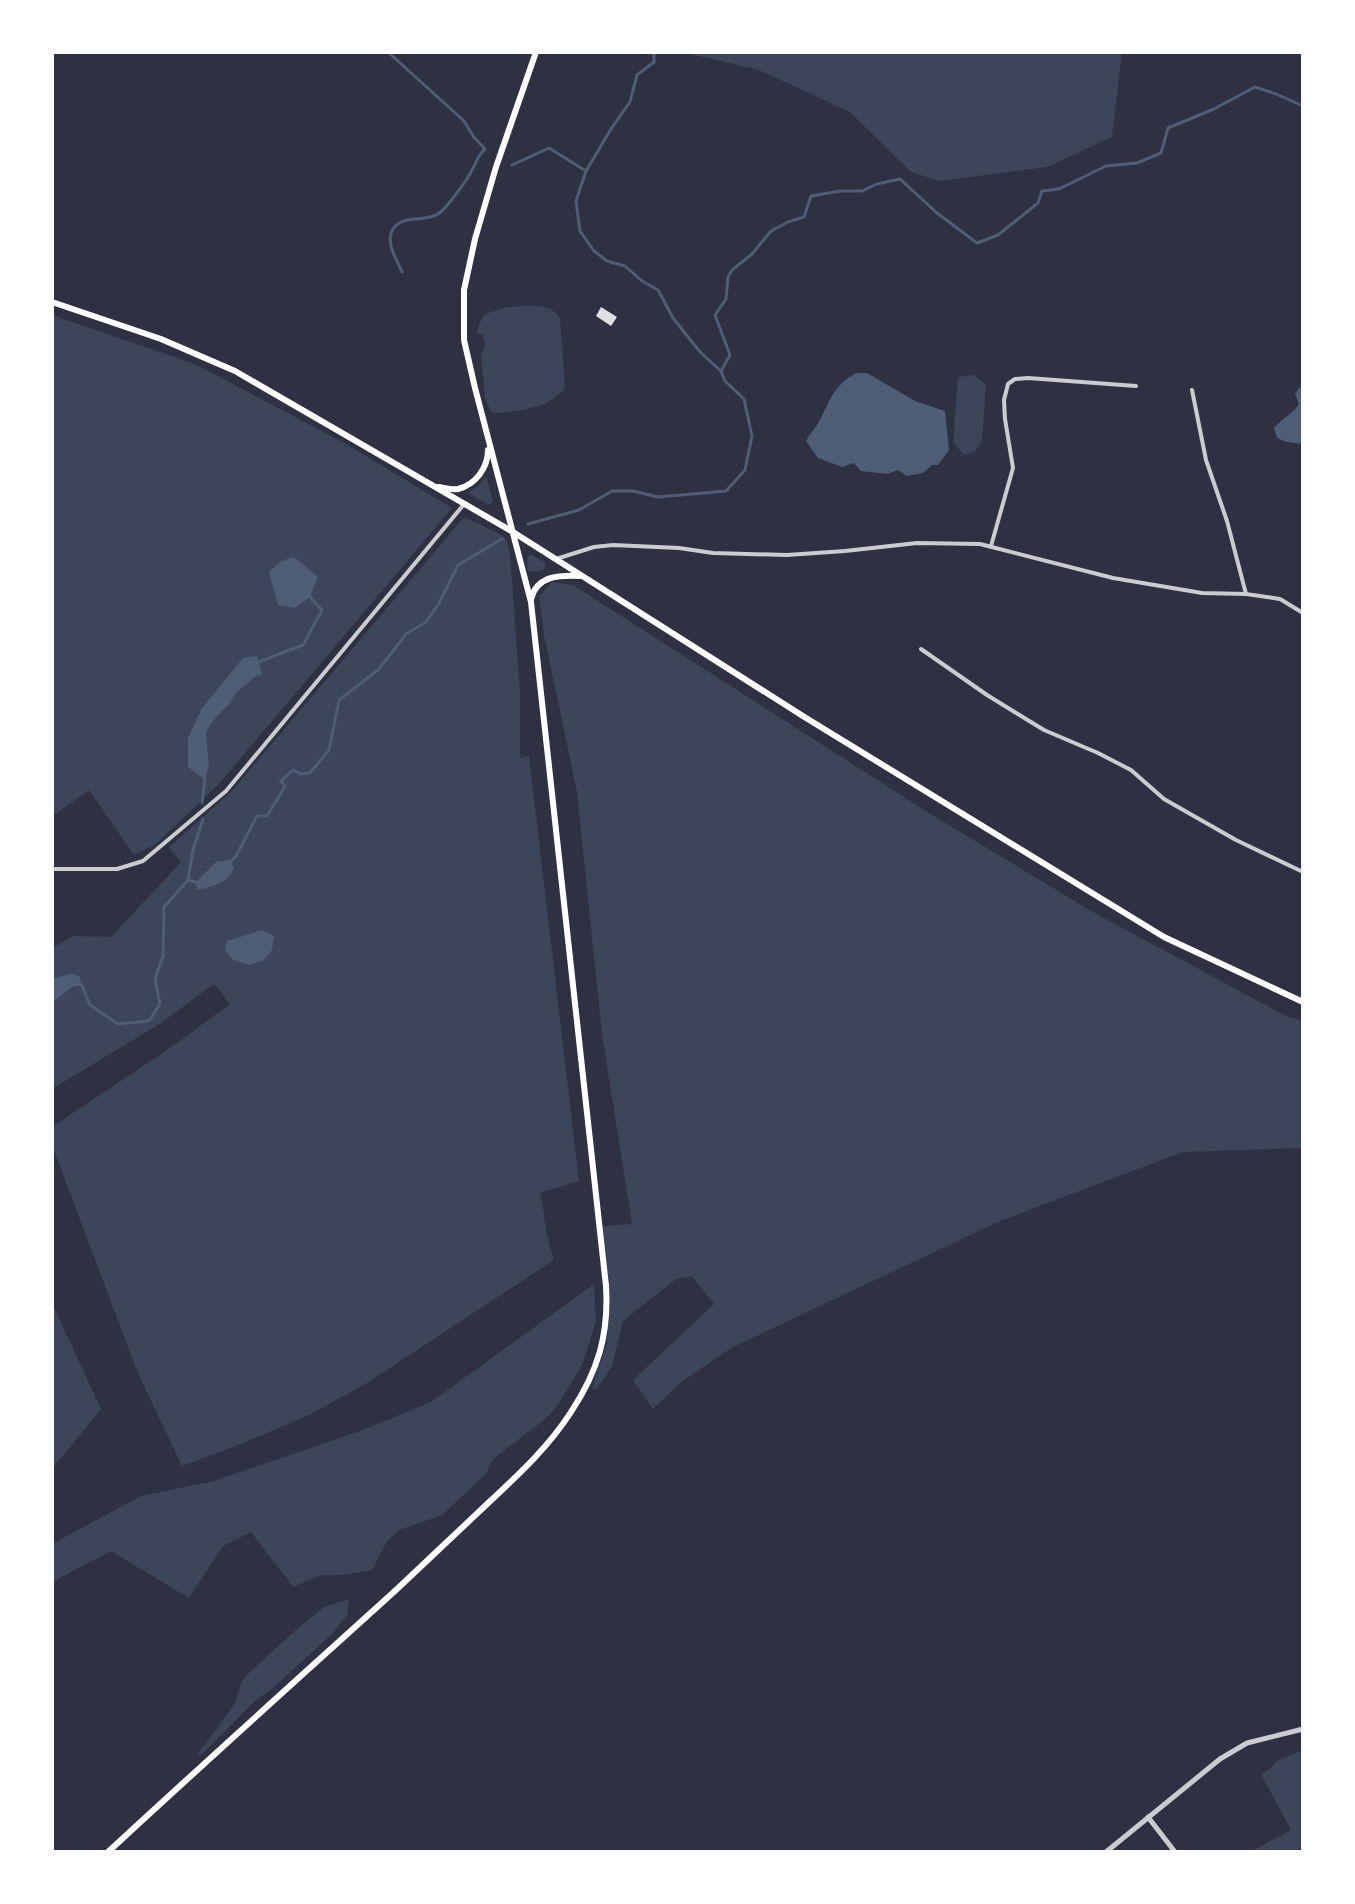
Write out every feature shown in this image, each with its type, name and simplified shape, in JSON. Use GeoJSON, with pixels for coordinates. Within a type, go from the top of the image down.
{"type":"FeatureCollection","features":[{"type":"Feature","properties":{"kind":"main road"},"geometry":{"type":"LineString","coordinates":[[531,602],[466,348],[463,311],[468,269],[484,206],[536,52]]}},
{"type":"Feature","properties":{"kind":"main road"},"geometry":{"type":"LineString","coordinates":[[52,302],[161,339],[235,371],[513,532],[806,718],[1164,937],[1303,1002]]}},
{"type":"Feature","properties":{"kind":"main road"},"geometry":{"type":"LineString","coordinates":[[438,487],[455,490],[470,485],[477,478],[488,456],[485,427]]}},
{"type":"Feature","properties":{"kind":"main road"},"geometry":{"type":"LineString","coordinates":[[108,1852],[417,1570],[541,1451],[571,1412],[599,1358],[606,1329],[606,1286],[531,602],[531,595],[538,583],[561,575],[581,576]]}},
{"type":"Feature","properties":{"kind":"street"},"geometry":{"type":"LineString","coordinates":[[991,546],[1013,468],[1005,419],[1004,400],[1008,384],[1015,379],[1028,378],[1136,386]]}},
{"type":"Feature","properties":{"kind":"street"},"geometry":{"type":"LineString","coordinates":[[1192,390],[1206,460],[1239,561],[1246,594]]}},
{"type":"Feature","properties":{"kind":"street"},"geometry":{"type":"LineString","coordinates":[[52,869],[117,869],[143,861],[226,791],[465,503]]}},
{"type":"Feature","properties":{"kind":"street"},"geometry":{"type":"LineString","coordinates":[[556,559],[594,547],[613,545],[787,555],[917,543],[980,544],[1113,578],[1202,593],[1280,599],[1303,613]]}},
{"type":"Feature","properties":{"kind":"street"},"geometry":{"type":"LineString","coordinates":[[921,649],[1044,730],[1131,770],[1164,799],[1236,840],[1303,872]]}},
{"type":"Feature","properties":{"kind":"street"},"geometry":{"type":"LineString","coordinates":[[1106,1852],[1233,1750],[1247,1743],[1303,1729]]}},
{"type":"Feature","properties":{"kind":"street"},"geometry":{"type":"LineString","coordinates":[[1148,1817],[1175,1852]]}},
{"type":"Feature","properties":{"kind":"shaded area"},"geometry":{"type":"Polygon","coordinates":[[[682,52],[1122,52],[1112,137],[1047,167],[940,181],[911,172],[850,112],[759,70],[682,52]]]}},
{"type":"Feature","properties":{"kind":"shaded area"},"geometry":{"type":"Polygon","coordinates":[[[507,307],[544,307],[556,313],[560,319],[565,387],[544,404],[496,413],[491,412],[485,398],[481,354],[485,346],[483,335],[477,333],[485,314],[507,307]]]}},
{"type":"Feature","properties":{"kind":"shaded area"},"geometry":{"type":"Polygon","coordinates":[[[52,315],[195,364],[348,445],[452,508],[218,785],[156,844],[134,855],[89,790],[56,814],[52,811],[52,315]],[[256,656],[202,708],[205,780],[209,765],[206,732],[236,693],[256,676],[256,656]]]}},
{"type":"Feature","properties":{"kind":"shaded area"},"geometry":{"type":"Polygon","coordinates":[[[856,373],[867,373],[915,401],[945,411],[949,450],[938,465],[932,465],[923,473],[907,476],[898,470],[887,474],[861,471],[854,463],[842,467],[818,458],[806,441],[836,390],[856,373]]]}},
{"type":"Feature","properties":{"kind":"shaded area"},"geometry":{"type":"Polygon","coordinates":[[[973,375],[986,384],[982,442],[974,452],[964,455],[953,442],[958,377],[973,375]]]}},
{"type":"Feature","properties":{"kind":"shaded area"},"geometry":{"type":"Polygon","coordinates":[[[1303,375],[1303,444],[1286,442],[1277,438],[1274,428],[1299,404],[1295,394],[1301,386],[1303,375]]]}},
{"type":"Feature","properties":{"kind":"shaded area"},"geometry":{"type":"Polygon","coordinates":[[[486,476],[493,501],[488,505],[468,493],[486,476]]]}},
{"type":"Feature","properties":{"kind":"shaded area"},"geometry":{"type":"Polygon","coordinates":[[[464,517],[506,539],[510,554],[520,692],[520,758],[529,756],[579,1181],[540,1193],[554,1260],[367,1383],[311,1414],[182,1466],[137,1371],[52,1145],[52,1127],[230,1004],[214,984],[161,1023],[52,1089],[52,1003],[72,987],[81,987],[72,973],[52,979],[52,948],[74,936],[111,937],[181,862],[169,847],[231,792],[464,517]]]}},
{"type":"Feature","properties":{"kind":"shaded area"},"geometry":{"type":"Polygon","coordinates":[[[530,554],[546,563],[544,569],[528,571],[527,557],[530,554]]]}},
{"type":"Feature","properties":{"kind":"shaded area"},"geometry":{"type":"Polygon","coordinates":[[[294,557],[318,577],[310,597],[295,608],[278,605],[269,572],[281,561],[294,557]]]}},
{"type":"Feature","properties":{"kind":"shaded area"},"geometry":{"type":"Polygon","coordinates":[[[552,582],[573,585],[929,813],[1091,911],[1286,1016],[1303,1021],[1303,1148],[1183,1152],[1000,1221],[731,1348],[680,1383],[653,1409],[633,1380],[714,1304],[692,1276],[676,1279],[623,1321],[612,1367],[596,1390],[592,1388],[607,1343],[609,1307],[603,1226],[632,1224],[602,1034],[577,792],[539,597],[552,582]]]}},
{"type":"Feature","properties":{"kind":"shaded area"},"geometry":{"type":"Polygon","coordinates":[[[257,656],[262,674],[236,693],[206,732],[209,765],[205,780],[188,767],[188,738],[202,708],[243,658],[257,656]]]}},
{"type":"Feature","properties":{"kind":"shaded area"},"geometry":{"type":"Polygon","coordinates":[[[231,860],[234,869],[227,878],[214,886],[197,890],[196,882],[216,862],[231,860]]]}},
{"type":"Feature","properties":{"kind":"shaded area"},"geometry":{"type":"Polygon","coordinates":[[[262,930],[274,936],[272,950],[263,961],[249,965],[233,960],[225,950],[227,941],[262,930]]]}},
{"type":"Feature","properties":{"kind":"shaded area"},"geometry":{"type":"Polygon","coordinates":[[[72,973],[80,977],[82,986],[72,987],[52,1003],[52,979],[72,973]]]}},
{"type":"Feature","properties":{"kind":"shaded area"},"geometry":{"type":"Polygon","coordinates":[[[594,1284],[596,1321],[583,1363],[556,1408],[493,1459],[486,1474],[442,1515],[399,1530],[387,1541],[372,1570],[321,1575],[293,1587],[251,1532],[223,1546],[189,1598],[111,1551],[52,1582],[52,1544],[141,1496],[214,1481],[360,1431],[431,1402],[594,1284]]]}},
{"type":"Feature","properties":{"kind":"shaded area"},"geometry":{"type":"Polygon","coordinates":[[[52,1303],[101,1409],[52,1469],[52,1303]]]}},
{"type":"Feature","properties":{"kind":"shaded area"},"geometry":{"type":"Polygon","coordinates":[[[349,1599],[347,1615],[333,1633],[257,1699],[202,1754],[197,1755],[235,1703],[242,1681],[249,1673],[324,1607],[349,1599]]]}},
{"type":"Feature","properties":{"kind":"shaded area"},"geometry":{"type":"Polygon","coordinates":[[[1303,1750],[1303,1846],[1296,1852],[1250,1852],[1291,1830],[1261,1774],[1277,1761],[1303,1750]]]}},
{"type":"Feature","properties":{"kind":"building"},"geometry":{"type":"Polygon","coordinates":[[[601,307],[617,317],[611,326],[596,316],[601,307]]]}},
{"type":"Feature","properties":{"kind":"waterway"},"geometry":{"type":"LineString","coordinates":[[388,52],[464,121],[485,149],[462,187],[442,211],[432,217],[407,220],[396,225],[392,231],[391,247],[402,272]]}},
{"type":"Feature","properties":{"kind":"waterway"},"geometry":{"type":"LineString","coordinates":[[528,524],[579,510],[612,491],[633,491],[658,497],[726,491],[745,470],[752,436],[744,399],[725,381],[721,371],[700,352],[673,318],[658,290],[625,266],[607,261],[594,251],[580,231],[576,201],[586,171],[630,102],[637,75],[654,62],[654,52]]}},
{"type":"Feature","properties":{"kind":"waterway"},"geometry":{"type":"LineString","coordinates":[[721,371],[730,355],[715,315],[726,299],[728,277],[771,231],[804,217],[811,196],[862,191],[900,179],[937,213],[977,243],[998,235],[1038,203],[1042,191],[1059,189],[1106,166],[1137,163],[1161,153],[1168,128],[1214,109],[1255,87],[1303,106]]}},
{"type":"Feature","properties":{"kind":"waterway"},"geometry":{"type":"LineString","coordinates":[[512,165],[549,148],[586,171]]}},
{"type":"Feature","properties":{"kind":"waterway"},"geometry":{"type":"LineString","coordinates":[[231,861],[257,816],[267,816],[285,786],[281,781],[293,770],[301,774],[310,773],[329,750],[339,700],[378,670],[407,633],[425,623],[458,565],[502,539]]}},
{"type":"Feature","properties":{"kind":"waterway"},"geometry":{"type":"LineString","coordinates":[[256,663],[303,645],[322,610],[310,597]]}},
{"type":"Feature","properties":{"kind":"waterway"},"geometry":{"type":"LineString","coordinates":[[202,803],[205,778]]}},
{"type":"Feature","properties":{"kind":"waterway"},"geometry":{"type":"LineString","coordinates":[[188,880],[203,819]]}},
{"type":"Feature","properties":{"kind":"waterway"},"geometry":{"type":"LineString","coordinates":[[82,986],[90,1005],[118,1024],[149,1021],[160,1004],[155,979],[163,956],[164,907],[188,880],[199,883]]}}]}
